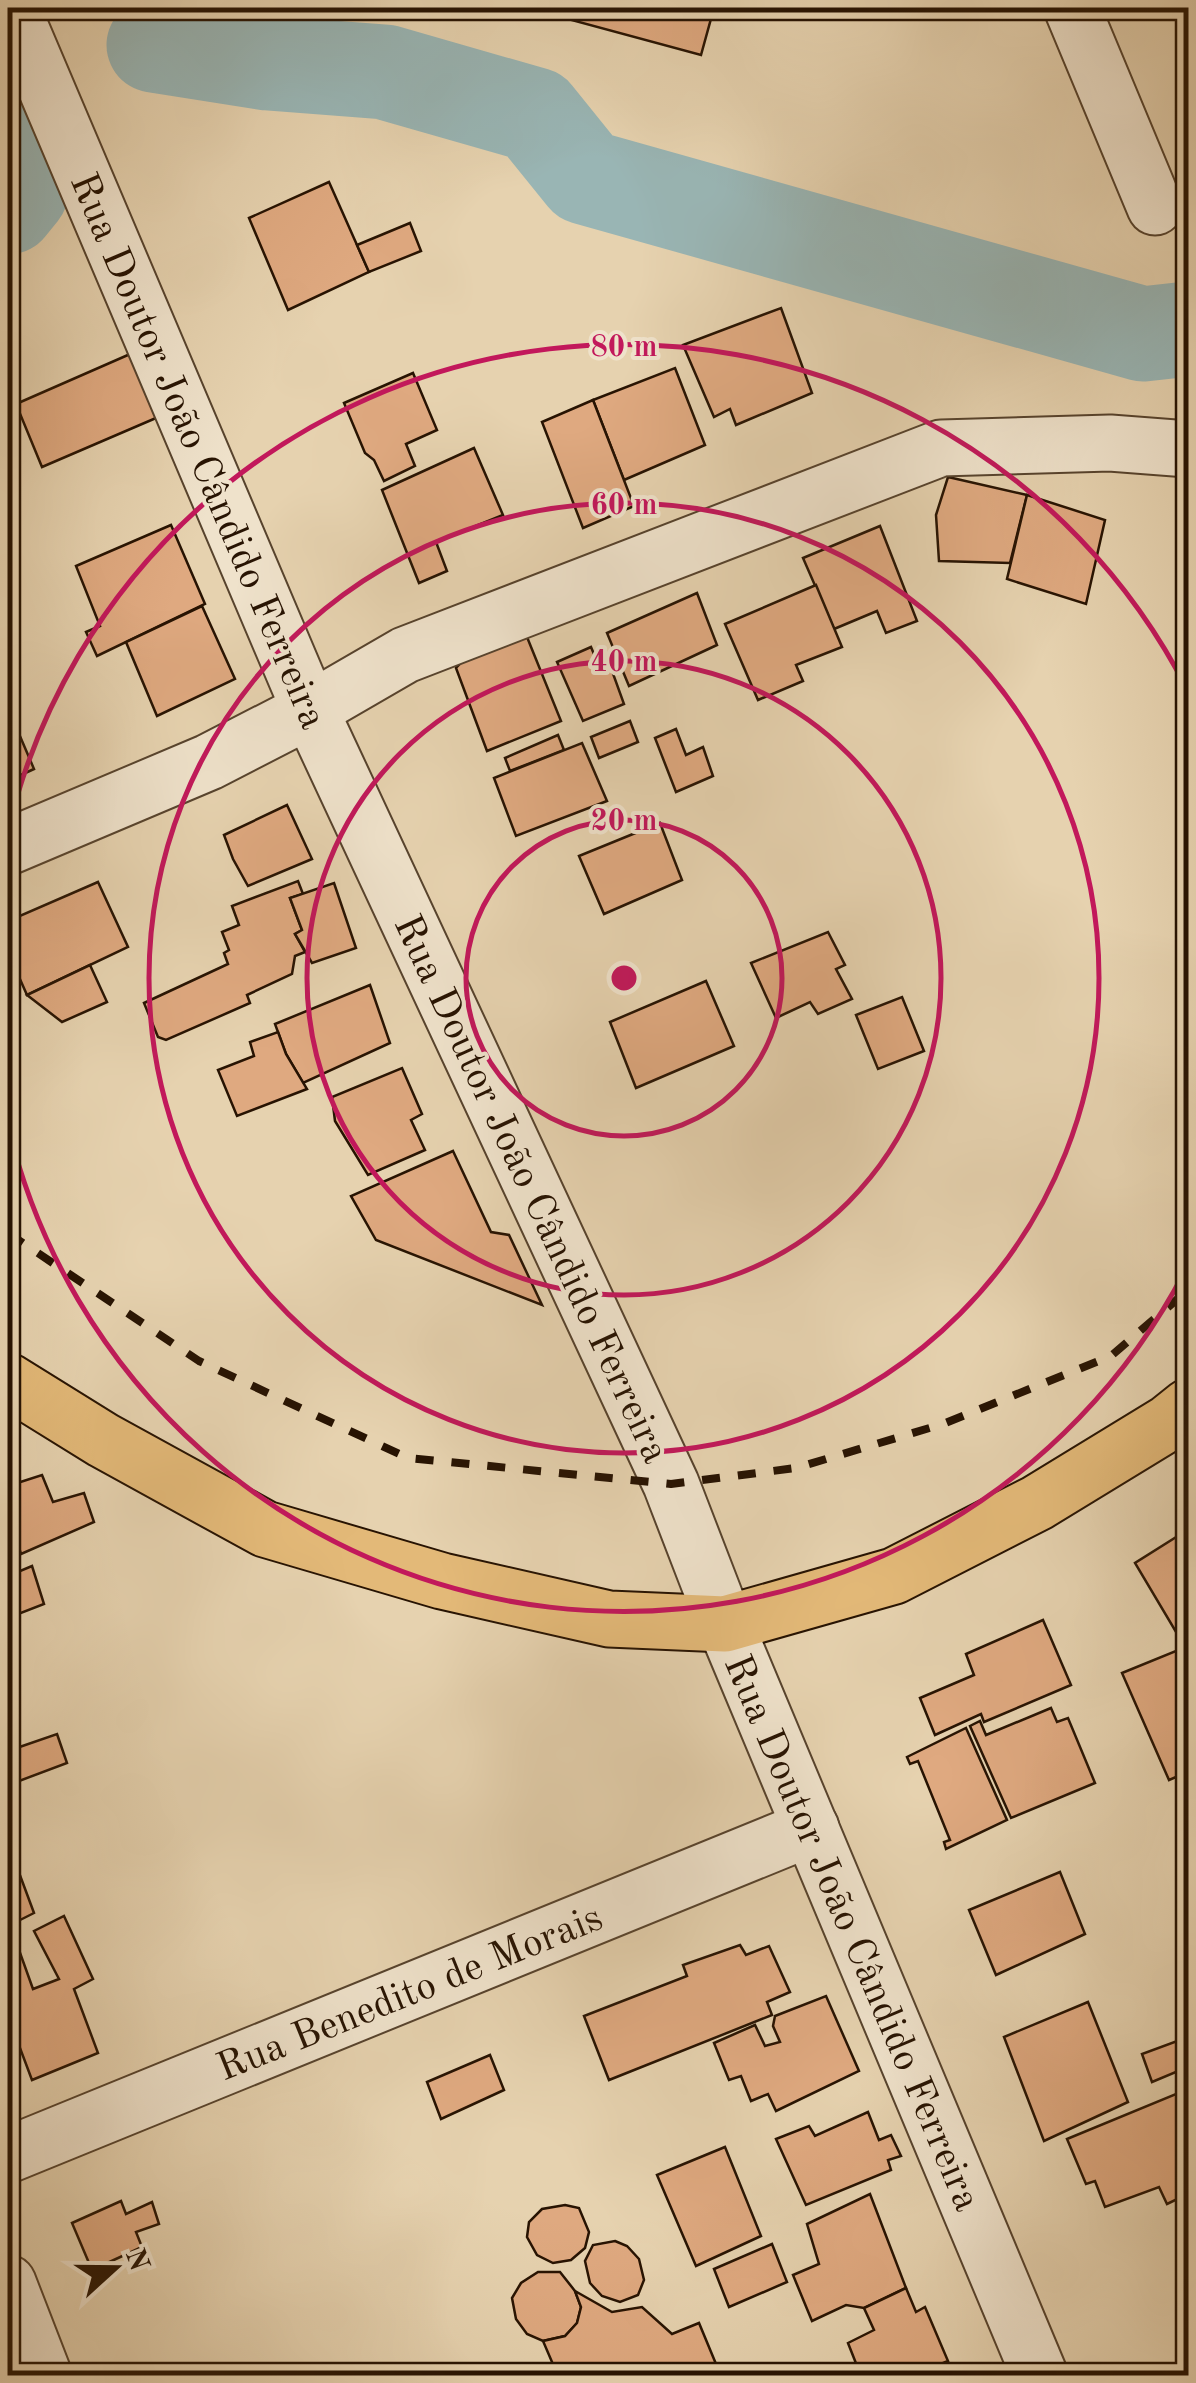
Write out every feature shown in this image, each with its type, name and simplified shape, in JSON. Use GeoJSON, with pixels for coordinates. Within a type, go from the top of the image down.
{"type":"FeatureCollection","features":[{"type":"Feature","properties":{"kind":"main road"},"geometry":{"type":"LineString","coordinates":[[8,1381],[104,1440],[265,1528],[442,1581],[609,1619],[724,1624],[894,1576],[1037,1503],[1188,1406]]}},
{"type":"Feature","properties":{"kind":"street","name":"Rua Doutor João Cândido Ferreira"},"geometry":{"type":"LineString","coordinates":[[12,8],[310,710],[671,1484],[724,1624],[1040,2376]]}},
{"type":"Feature","properties":{"kind":"street"},"geometry":{"type":"LineString","coordinates":[[1072,8],[1155,207]]}},
{"type":"Feature","properties":{"kind":"street"},"geometry":{"type":"LineString","coordinates":[[8,848],[209,762],[405,656],[941,448],[1110,443],[1188,449]]}},
{"type":"Feature","properties":{"kind":"street","name":"Rua Benedito de Morais"},"geometry":{"type":"LineString","coordinates":[[8,2154],[811,1828]]}},
{"type":"Feature","properties":{"kind":"street"},"geometry":{"type":"LineString","coordinates":[[8,2283],[44,2376]]}},
{"type":"Feature","properties":{"kind":"building"},"geometry":{"type":"Polygon","coordinates":[[[568,8],[687,8],[712,15],[701,55],[564,18],[568,8]]]}},
{"type":"Feature","properties":{"kind":"building"},"geometry":{"type":"Polygon","coordinates":[[[329,182],[369,272],[288,310],[249,218],[329,182]]]}},
{"type":"Feature","properties":{"kind":"building"},"geometry":{"type":"Polygon","coordinates":[[[410,223],[421,251],[369,272],[357,245],[410,223]]]}},
{"type":"Feature","properties":{"kind":"building"},"geometry":{"type":"Polygon","coordinates":[[[781,308],[812,393],[736,425],[730,409],[714,417],[683,345],[781,308]]]}},
{"type":"Feature","properties":{"kind":"building"},"geometry":{"type":"Polygon","coordinates":[[[137,351],[163,415],[42,467],[16,404],[137,351]]]}},
{"type":"Feature","properties":{"kind":"building"},"geometry":{"type":"Polygon","coordinates":[[[675,368],[705,445],[624,480],[593,400],[675,368]]]}},
{"type":"Feature","properties":{"kind":"building"},"geometry":{"type":"Polygon","coordinates":[[[413,373],[437,430],[406,444],[415,466],[384,481],[374,460],[365,453],[344,403],[413,373]]]}},
{"type":"Feature","properties":{"kind":"building"},"geometry":{"type":"Polygon","coordinates":[[[593,400],[634,506],[583,528],[542,422],[593,400]]]}},
{"type":"Feature","properties":{"kind":"building"},"geometry":{"type":"Polygon","coordinates":[[[474,448],[503,515],[436,542],[447,571],[419,583],[382,490],[474,448]]]}},
{"type":"Feature","properties":{"kind":"building"},"geometry":{"type":"Polygon","coordinates":[[[948,477],[1027,495],[1010,563],[939,561],[936,515],[948,477]]]}},
{"type":"Feature","properties":{"kind":"building"},"geometry":{"type":"Polygon","coordinates":[[[1027,495],[1105,520],[1086,604],[1007,579],[1027,495]]]}},
{"type":"Feature","properties":{"kind":"building"},"geometry":{"type":"Polygon","coordinates":[[[171,525],[205,604],[97,656],[86,632],[100,626],[76,566],[171,525]]]}},
{"type":"Feature","properties":{"kind":"building"},"geometry":{"type":"Polygon","coordinates":[[[880,526],[917,621],[886,633],[877,611],[834,629],[803,558],[880,526]]]}},
{"type":"Feature","properties":{"kind":"building"},"geometry":{"type":"Polygon","coordinates":[[[816,585],[842,647],[796,665],[803,681],[758,700],[725,624],[816,585]]]}},
{"type":"Feature","properties":{"kind":"building"},"geometry":{"type":"Polygon","coordinates":[[[697,593],[717,645],[629,686],[607,633],[697,593]]]}},
{"type":"Feature","properties":{"kind":"building"},"geometry":{"type":"Polygon","coordinates":[[[202,606],[235,679],[157,716],[126,642],[202,606]]]}},
{"type":"Feature","properties":{"kind":"building"},"geometry":{"type":"Polygon","coordinates":[[[527,637],[561,721],[487,751],[456,668],[473,650],[493,642],[527,637]]]}},
{"type":"Feature","properties":{"kind":"building"},"geometry":{"type":"Polygon","coordinates":[[[591,647],[601,671],[611,668],[624,704],[583,721],[557,662],[591,647]]]}},
{"type":"Feature","properties":{"kind":"building"},"geometry":{"type":"Polygon","coordinates":[[[8,708],[34,769],[8,781],[8,708]]]}},
{"type":"Feature","properties":{"kind":"building"},"geometry":{"type":"Polygon","coordinates":[[[630,721],[638,742],[599,758],[591,737],[630,721]]]}},
{"type":"Feature","properties":{"kind":"building"},"geometry":{"type":"Polygon","coordinates":[[[676,729],[686,755],[703,747],[713,776],[676,792],[655,738],[676,729]]]}},
{"type":"Feature","properties":{"kind":"building"},"geometry":{"type":"Polygon","coordinates":[[[558,735],[564,750],[510,771],[505,758],[558,735]]]}},
{"type":"Feature","properties":{"kind":"building"},"geometry":{"type":"Polygon","coordinates":[[[582,743],[607,801],[516,836],[494,778],[582,743]]]}},
{"type":"Feature","properties":{"kind":"building"},"geometry":{"type":"Polygon","coordinates":[[[287,805],[312,859],[248,886],[224,835],[287,805]]]}},
{"type":"Feature","properties":{"kind":"building"},"geometry":{"type":"Polygon","coordinates":[[[660,823],[682,880],[604,914],[579,856],[660,823]]]}},
{"type":"Feature","properties":{"kind":"building"},"geometry":{"type":"Polygon","coordinates":[[[298,881],[303,894],[290,898],[302,930],[295,934],[305,952],[295,956],[292,974],[247,995],[250,1003],[166,1040],[158,1037],[144,1003],[228,964],[224,953],[229,950],[222,932],[239,925],[232,906],[298,881]]]}},
{"type":"Feature","properties":{"kind":"building"},"geometry":{"type":"Polygon","coordinates":[[[98,882],[128,947],[27,995],[8,952],[8,921],[98,882]]]}},
{"type":"Feature","properties":{"kind":"building"},"geometry":{"type":"Polygon","coordinates":[[[334,883],[356,948],[312,963],[295,934],[302,930],[290,898],[334,883]]]}},
{"type":"Feature","properties":{"kind":"building"},"geometry":{"type":"Polygon","coordinates":[[[828,932],[845,965],[836,969],[852,999],[818,1014],[810,1002],[776,1018],[751,963],[828,932]]]}},
{"type":"Feature","properties":{"kind":"building"},"geometry":{"type":"Polygon","coordinates":[[[90,965],[107,1002],[62,1022],[27,995],[90,965]]]}},
{"type":"Feature","properties":{"kind":"building"},"geometry":{"type":"Polygon","coordinates":[[[706,981],[734,1046],[636,1088],[610,1022],[706,981]]]}},
{"type":"Feature","properties":{"kind":"building"},"geometry":{"type":"Polygon","coordinates":[[[370,985],[390,1043],[303,1083],[275,1024],[370,985]]]}},
{"type":"Feature","properties":{"kind":"building"},"geometry":{"type":"Polygon","coordinates":[[[902,997],[924,1051],[878,1069],[856,1015],[902,997]]]}},
{"type":"Feature","properties":{"kind":"building"},"geometry":{"type":"Polygon","coordinates":[[[278,1032],[307,1089],[237,1116],[218,1070],[254,1056],[250,1042],[278,1032]]]}},
{"type":"Feature","properties":{"kind":"building"},"geometry":{"type":"Polygon","coordinates":[[[402,1068],[422,1114],[411,1120],[425,1150],[368,1175],[335,1121],[332,1097],[402,1068]]]}},
{"type":"Feature","properties":{"kind":"building"},"geometry":{"type":"Polygon","coordinates":[[[453,1151],[491,1232],[509,1235],[542,1305],[376,1240],[351,1196],[453,1151]]]}},
{"type":"Feature","properties":{"kind":"building"},"geometry":{"type":"Polygon","coordinates":[[[42,1475],[53,1502],[84,1493],[94,1522],[21,1554],[8,1514],[8,1486],[42,1475]]]}},
{"type":"Feature","properties":{"kind":"building"},"geometry":{"type":"Polygon","coordinates":[[[1181,1534],[1188,1547],[1188,1631],[1179,1637],[1135,1563],[1181,1534]]]}},
{"type":"Feature","properties":{"kind":"building"},"geometry":{"type":"Polygon","coordinates":[[[32,1566],[44,1604],[8,1618],[8,1576],[32,1566]]]}},
{"type":"Feature","properties":{"kind":"building"},"geometry":{"type":"Polygon","coordinates":[[[1043,1620],[1071,1685],[984,1722],[981,1714],[935,1735],[920,1698],[974,1675],[966,1654],[1043,1620]]]}},
{"type":"Feature","properties":{"kind":"building"},"geometry":{"type":"Polygon","coordinates":[[[1188,1646],[1188,1772],[1169,1780],[1122,1673],[1188,1646]]]}},
{"type":"Feature","properties":{"kind":"building"},"geometry":{"type":"Polygon","coordinates":[[[1051,1708],[1057,1722],[1068,1718],[1095,1783],[1011,1818],[970,1726],[980,1721],[986,1735],[1051,1708]]]}},
{"type":"Feature","properties":{"kind":"building"},"geometry":{"type":"Polygon","coordinates":[[[966,1728],[1007,1820],[946,1849],[944,1842],[950,1840],[918,1761],[910,1764],[907,1757],[966,1728]]]}},
{"type":"Feature","properties":{"kind":"building"},"geometry":{"type":"Polygon","coordinates":[[[57,1734],[67,1763],[11,1784],[8,1751],[57,1734]]]}},
{"type":"Feature","properties":{"kind":"building"},"geometry":{"type":"Polygon","coordinates":[[[8,1843],[34,1913],[8,1926],[8,1843]]]}},
{"type":"Feature","properties":{"kind":"building"},"geometry":{"type":"Polygon","coordinates":[[[1060,1872],[1085,1934],[996,1975],[969,1910],[1060,1872]]]}},
{"type":"Feature","properties":{"kind":"building"},"geometry":{"type":"Polygon","coordinates":[[[64,1916],[93,1979],[74,1989],[98,2053],[32,2080],[8,2016],[8,1939],[14,1936],[33,1989],[59,1979],[34,1931],[64,1916]]]}},
{"type":"Feature","properties":{"kind":"building"},"geometry":{"type":"Polygon","coordinates":[[[740,1945],[746,1955],[769,1946],[790,1992],[767,2002],[772,2015],[609,2080],[584,2016],[687,1976],[683,1965],[740,1945]]]}},
{"type":"Feature","properties":{"kind":"building"},"geometry":{"type":"Polygon","coordinates":[[[826,1996],[859,2071],[776,2111],[768,2094],[751,2101],[741,2076],[729,2080],[714,2043],[755,2025],[765,2046],[780,2042],[773,2026],[775,2016],[826,1996]]]}},
{"type":"Feature","properties":{"kind":"building"},"geometry":{"type":"Polygon","coordinates":[[[1088,2002],[1128,2102],[1044,2141],[1004,2037],[1088,2002]]]}},
{"type":"Feature","properties":{"kind":"building"},"geometry":{"type":"Polygon","coordinates":[[[1188,2037],[1188,2067],[1152,2082],[1142,2054],[1188,2037]]]}},
{"type":"Feature","properties":{"kind":"building"},"geometry":{"type":"Polygon","coordinates":[[[490,2055],[504,2090],[441,2119],[427,2082],[490,2055]]]}},
{"type":"Feature","properties":{"kind":"building"},"geometry":{"type":"Polygon","coordinates":[[[1188,2089],[1188,2194],[1167,2204],[1159,2187],[1105,2207],[1095,2181],[1086,2184],[1067,2139],[1188,2089]]]}},
{"type":"Feature","properties":{"kind":"building"},"geometry":{"type":"Polygon","coordinates":[[[868,2112],[879,2140],[891,2135],[901,2156],[888,2160],[891,2170],[806,2205],[776,2139],[809,2126],[815,2136],[868,2112]]]}},
{"type":"Feature","properties":{"kind":"building"},"geometry":{"type":"Polygon","coordinates":[[[725,2147],[761,2236],[696,2266],[657,2175],[725,2147]]]}},
{"type":"Feature","properties":{"kind":"building"},"geometry":{"type":"Polygon","coordinates":[[[870,2194],[906,2288],[864,2308],[846,2305],[812,2321],[793,2275],[819,2264],[807,2224],[870,2194]]]}},
{"type":"Feature","properties":{"kind":"building"},"geometry":{"type":"Polygon","coordinates":[[[121,2201],[126,2214],[152,2202],[159,2224],[136,2232],[142,2247],[92,2270],[72,2223],[121,2201]]]}},
{"type":"Feature","properties":{"kind":"building"},"geometry":{"type":"Polygon","coordinates":[[[565,2205],[579,2208],[589,2232],[585,2248],[571,2260],[553,2263],[537,2255],[527,2237],[529,2222],[542,2209],[565,2205]]]}},
{"type":"Feature","properties":{"kind":"building"},"geometry":{"type":"Polygon","coordinates":[[[615,2241],[627,2246],[639,2259],[644,2280],[638,2295],[620,2302],[602,2296],[590,2283],[585,2261],[593,2245],[615,2241]]]}},
{"type":"Feature","properties":{"kind":"building"},"geometry":{"type":"Polygon","coordinates":[[[772,2244],[787,2282],[729,2307],[714,2269],[772,2244]]]}},
{"type":"Feature","properties":{"kind":"building"},"geometry":{"type":"Polygon","coordinates":[[[538,2272],[560,2272],[575,2291],[581,2307],[577,2323],[565,2336],[543,2341],[527,2334],[516,2319],[512,2298],[521,2283],[538,2272]]]}},
{"type":"Feature","properties":{"kind":"building"},"geometry":{"type":"Polygon","coordinates":[[[906,2288],[916,2312],[925,2307],[948,2361],[912,2376],[861,2376],[848,2343],[874,2330],[864,2308],[906,2288]]]}},
{"type":"Feature","properties":{"kind":"building"},"geometry":{"type":"Polygon","coordinates":[[[575,2291],[612,2312],[642,2307],[672,2334],[699,2323],[721,2376],[558,2376],[543,2341],[565,2336],[577,2323],[581,2307],[575,2291]]]}},
{"type":"Feature","properties":{"kind":"waterway"},"geometry":{"type":"LineString","coordinates":[[154,45],[268,63],[385,72],[535,115],[585,177],[1143,334],[1188,329]]}},
{"type":"Feature","properties":{"kind":"waterway"},"geometry":{"type":"LineString","coordinates":[[8,207],[21,191],[20,117]]}},
{"type":"Feature","properties":{"kind":"railway"},"geometry":{"type":"LineString","coordinates":[[8,1233],[199,1361],[408,1458],[671,1484],[796,1468],[943,1424],[1111,1356],[1188,1290]]}}]}
